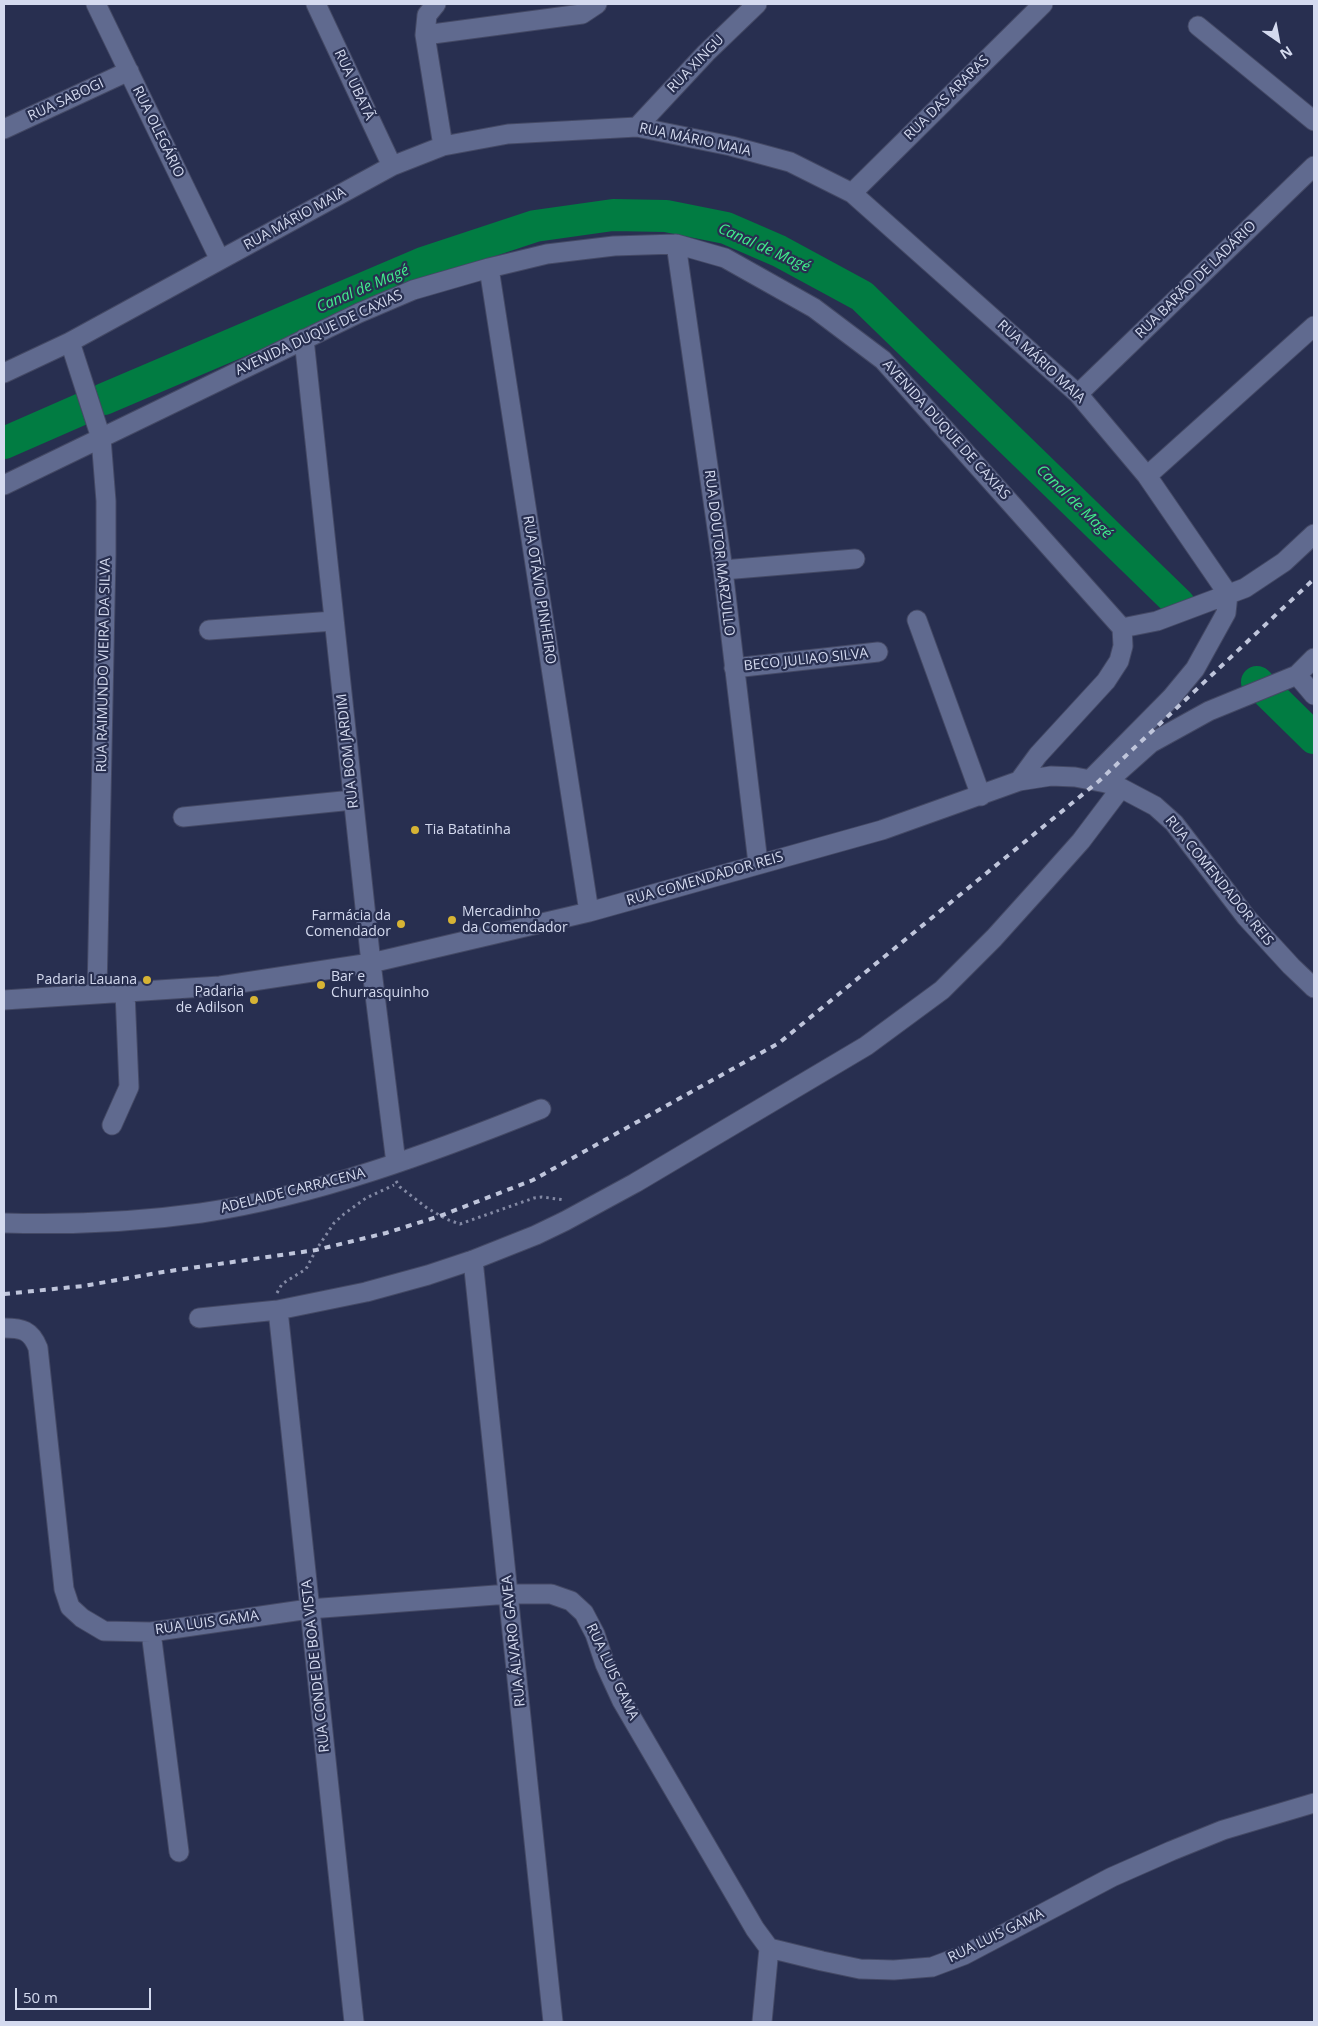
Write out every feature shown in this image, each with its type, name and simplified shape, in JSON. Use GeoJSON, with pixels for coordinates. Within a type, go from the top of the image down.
{"type":"FeatureCollection","features":[{"type":"Feature","properties":{"kind":"street","name":"RUA OLEGÁRIO"},"geometry":{"type":"LineString","coordinates":[[96,4],[220,260]]}},
{"type":"Feature","properties":{"kind":"street","name":"RUA UBATÃ"},"geometry":{"type":"LineString","coordinates":[[316,4],[392,166]]}},
{"type":"Feature","properties":{"kind":"street"},"geometry":{"type":"LineString","coordinates":[[436,4],[428,15],[425,35],[443,146]]}},
{"type":"Feature","properties":{"kind":"street"},"geometry":{"type":"LineString","coordinates":[[425,35],[582,14],[597,4]]}},
{"type":"Feature","properties":{"kind":"street","name":"RUA XINGU"},"geometry":{"type":"LineString","coordinates":[[637,127],[706,53],[757,4]]}},
{"type":"Feature","properties":{"kind":"street","name":"RUA DAS ARARAS"},"geometry":{"type":"LineString","coordinates":[[852,193],[1043,4]]}},
{"type":"Feature","properties":{"kind":"street"},"geometry":{"type":"LineString","coordinates":[[1198,26],[1314,121]]}},
{"type":"Feature","properties":{"kind":"street","name":"RUA SABOGI"},"geometry":{"type":"LineString","coordinates":[[4,129],[129,71]]}},
{"type":"Feature","properties":{"kind":"street","name":"RUA MÁRIO MAIA"},"geometry":{"type":"LineString","coordinates":[[4,373],[70,342],[392,166],[443,146],[508,134],[637,127],[732,146],[790,162],[852,193],[1078,394],[1147,476],[1228,594]]}},
{"type":"Feature","properties":{"kind":"street","name":"RUA BARÃO DE LADÁRIO"},"geometry":{"type":"LineString","coordinates":[[1078,394],[1314,166]]}},
{"type":"Feature","properties":{"kind":"street","name":"AVENIDA DUQUE DE CAXIAS"},"geometry":{"type":"LineString","coordinates":[[4,485],[358,313],[413,290],[489,268],[547,254],[614,246],[676,244],[724,258],[814,308],[883,360],[1122,628]]}},
{"type":"Feature","properties":{"kind":"street","name":"RUA DOUTOR MARZULLO"},"geometry":{"type":"LineString","coordinates":[[676,244],[723,570],[758,863]]}},
{"type":"Feature","properties":{"kind":"street","name":"RUA OTÁVIO PINHEIRO"},"geometry":{"type":"LineString","coordinates":[[489,268],[589,912]]}},
{"type":"Feature","properties":{"kind":"street"},"geometry":{"type":"LineString","coordinates":[[1147,476],[1314,326]]}},
{"type":"Feature","properties":{"kind":"street","name":"RUA BOM JARDIM"},"geometry":{"type":"LineString","coordinates":[[304,339],[371,963],[396,1163]]}},
{"type":"Feature","properties":{"kind":"street","name":"RUA RAIMUNDO VIEIRA DA SILVA"},"geometry":{"type":"LineString","coordinates":[[70,342],[101,438],[106,500],[97,994]]}},
{"type":"Feature","properties":{"kind":"street"},"geometry":{"type":"LineString","coordinates":[[1019,781],[1038,754],[1106,681],[1119,661],[1123,646],[1122,628],[1157,621],[1245,588],[1261,580],[1314,534]]}},
{"type":"Feature","properties":{"kind":"street"},"geometry":{"type":"LineString","coordinates":[[723,570],[855,560]]}},
{"type":"Feature","properties":{"kind":"street"},"geometry":{"type":"LineString","coordinates":[[199,1318],[278,1310],[388,1286],[473,1260],[536,1235],[596,1205],[866,1046],[942,990],[994,938],[1081,841],[1106,784],[1194,669],[1226,613],[1228,594]]}},
{"type":"Feature","properties":{"kind":"street"},"geometry":{"type":"LineString","coordinates":[[917,620],[981,796]]}},
{"type":"Feature","properties":{"kind":"street"},"geometry":{"type":"LineString","coordinates":[[209,630],[334,622]]}},
{"type":"Feature","properties":{"kind":"street","name":"BECO JULIAO SILVA"},"geometry":{"type":"LineString","coordinates":[[734,668],[878,652]]}},
{"type":"Feature","properties":{"kind":"street"},"geometry":{"type":"LineString","coordinates":[[1106,784],[1151,743],[1209,712],[1297,675],[1314,658]]}},
{"type":"Feature","properties":{"kind":"street"},"geometry":{"type":"LineString","coordinates":[[1297,675],[1314,695]]}},
{"type":"Feature","properties":{"kind":"street","name":"RUA COMENDADOR REIS"},"geometry":{"type":"LineString","coordinates":[[4,1000],[220,986],[371,963],[589,912],[758,863],[882,830],[1019,781],[1051,776],[1075,777],[1106,784],[1155,806],[1174,823],[1246,917],[1290,966],[1314,988]]}},
{"type":"Feature","properties":{"kind":"street"},"geometry":{"type":"LineString","coordinates":[[182,817],[354,800]]}},
{"type":"Feature","properties":{"kind":"street"},"geometry":{"type":"LineString","coordinates":[[112,1125],[129,1087],[125,992]]}},
{"type":"Feature","properties":{"kind":"street","name":"ADELAIDE CARRACENA"},"geometry":{"type":"LineString","coordinates":[[4,1223],[112,1222],[203,1213],[276,1198],[396,1163],[541,1109]]}},
{"type":"Feature","properties":{"kind":"street","name":"RUA ÁLVARO GAVEA"},"geometry":{"type":"LineString","coordinates":[[473,1260],[553,2022]]}},
{"type":"Feature","properties":{"kind":"street","name":"RUA CONDE DE BOA VISTA"},"geometry":{"type":"LineString","coordinates":[[278,1310],[354,2022]]}},
{"type":"Feature","properties":{"kind":"street","name":"RUA LUIS GAMA"},"geometry":{"type":"LineString","coordinates":[[4,1328],[22,1330],[34,1336],[38,1348],[64,1589],[70,1607],[82,1618],[104,1631],[151,1632],[309,1609],[509,1594],[551,1594],[571,1601],[584,1613],[595,1634],[605,1664],[622,1701],[755,1929],[769,1948],[860,1969],[894,1970],[932,1967],[964,1955],[1112,1878],[1171,1850],[1223,1830],[1314,1803]]}},
{"type":"Feature","properties":{"kind":"street"},"geometry":{"type":"LineString","coordinates":[[151,1632],[180,1852]]}},
{"type":"Feature","properties":{"kind":"street"},"geometry":{"type":"LineString","coordinates":[[762,2022],[769,1948]]}},
{"type":"Feature","properties":{"kind":"path"},"geometry":{"type":"LineString","coordinates":[[396,1163],[396,1184]]}},
{"type":"Feature","properties":{"kind":"path"},"geometry":{"type":"LineString","coordinates":[[396,1184],[427,1208],[446,1219],[460,1224],[534,1198],[586,1199],[596,1205]]}},
{"type":"Feature","properties":{"kind":"path"},"geometry":{"type":"LineString","coordinates":[[278,1310],[278,1288],[306,1270],[316,1250],[334,1223],[366,1198],[396,1184]]}},
{"type":"Feature","properties":{"kind":"waterway","name":"Canal de Magé"},"geometry":{"type":"LineString","coordinates":[[104,399],[423,263],[535,226],[613,215],[666,216],[726,228],[779,251],[862,296],[1179,604]]}},
{"type":"Feature","properties":{"kind":"waterway","name":"Canal de Magé"},"geometry":{"type":"LineString","coordinates":[[4,443],[84,408]]}},
{"type":"Feature","properties":{"kind":"waterway","name":"Canal de Magé"},"geometry":{"type":"LineString","coordinates":[[1257,682],[1314,738]]}},
{"type":"Feature","properties":{"kind":"railway"},"geometry":{"type":"LineString","coordinates":[[4,1294],[83,1286],[163,1272],[316,1250],[386,1233],[440,1216],[533,1180],[779,1043],[1099,781],[1314,579]]}},
{"type":"Feature","properties":{"kind":"place","name":"Tia Batatinha"},"geometry":{"type":"Point","coordinates":[415,830]}},
{"type":"Feature","properties":{"kind":"place","name":"Mercadinho da Comendador"},"geometry":{"type":"Point","coordinates":[452,920]}},
{"type":"Feature","properties":{"kind":"place","name":"Farmácia da Comendador"},"geometry":{"type":"Point","coordinates":[401,924]}},
{"type":"Feature","properties":{"kind":"place","name":"Padaria Lauana"},"geometry":{"type":"Point","coordinates":[147,980]}},
{"type":"Feature","properties":{"kind":"place","name":"Bar e Churrasquinho"},"geometry":{"type":"Point","coordinates":[321,985]}},
{"type":"Feature","properties":{"kind":"place","name":"Padaria de Adilson"},"geometry":{"type":"Point","coordinates":[254,1000]}}]}
